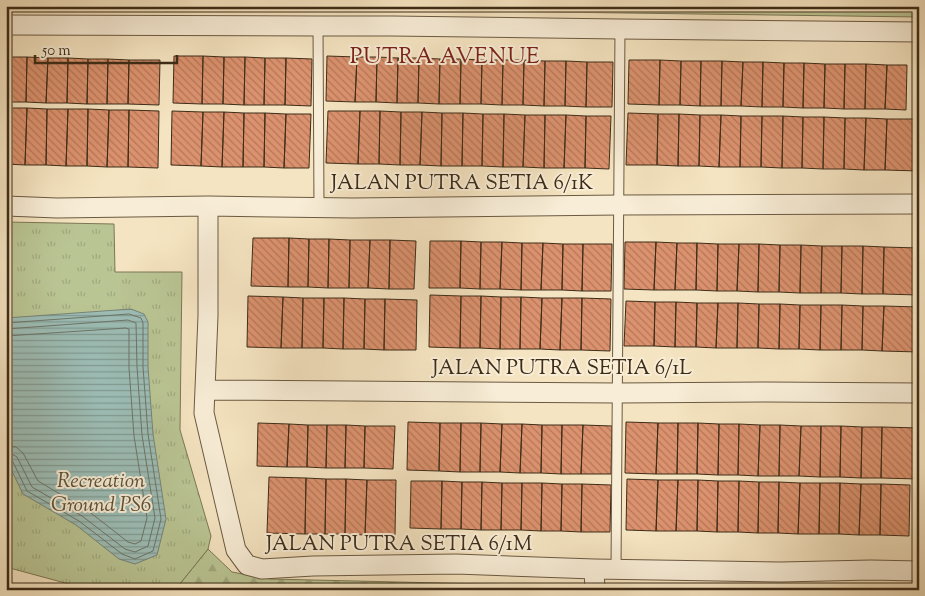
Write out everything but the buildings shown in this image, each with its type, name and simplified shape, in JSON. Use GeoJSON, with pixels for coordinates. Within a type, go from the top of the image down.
{"type":"FeatureCollection","features":[{"type":"Feature","properties":{"kind":"street"},"geometry":{"type":"LineString","coordinates":[[6,25],[392,26],[919,32]]}},
{"type":"Feature","properties":{"kind":"street","name":"JALAN PUTRA SETIA 6/1K"},"geometry":{"type":"LineString","coordinates":[[6,206],[57,208],[208,206],[373,208],[919,204]]}},
{"type":"Feature","properties":{"kind":"street","name":"JALAN PUTRA SETIA 6/1M"},"geometry":{"type":"LineString","coordinates":[[208,206],[208,316],[204,413],[236,550],[247,565],[262,569],[313,566],[456,564],[616,569],[780,581],[870,570],[919,571]]}},
{"type":"Feature","properties":{"kind":"street","name":"JALAN PUTRA SETIA 6/1L"},"geometry":{"type":"LineString","coordinates":[[205,390],[919,394]]}},
{"type":"Feature","properties":{"kind":"street"},"geometry":{"type":"LineString","coordinates":[[594,569],[595,590]]}},
{"type":"Feature","properties":{"kind":"lane"},"geometry":{"type":"LineString","coordinates":[[318,26],[319,208]]}},
{"type":"Feature","properties":{"kind":"lane"},"geometry":{"type":"LineString","coordinates":[[616,569],[620,29]]}},
{"type":"Feature","properties":{"kind":"green space"},"geometry":{"type":"Polygon","coordinates":[[[110,6],[919,6],[919,17],[110,6]]]}},
{"type":"Feature","properties":{"kind":"green space","name":"Recreation Ground PS6"},"geometry":{"type":"Polygon","coordinates":[[[6,222],[114,224],[115,272],[182,272],[180,430],[211,536],[208,549],[175,590],[91,590],[6,567],[6,222]]]}},
{"type":"Feature","properties":{"kind":"green space"},"geometry":{"type":"Polygon","coordinates":[[[208,549],[232,572],[270,579],[568,586],[568,590],[175,590],[208,549]]]}},
{"type":"Feature","properties":{"kind":"water"},"geometry":{"type":"Polygon","coordinates":[[[131,309],[144,314],[148,322],[148,367],[153,434],[166,519],[157,555],[135,564],[119,559],[76,525],[23,494],[9,465],[6,463],[6,318],[131,309]]]}},
{"type":"Feature","properties":{"kind":"district","name":"PUTRA AVENUE"},"geometry":{"type":"Point","coordinates":[445,58]}}]}
